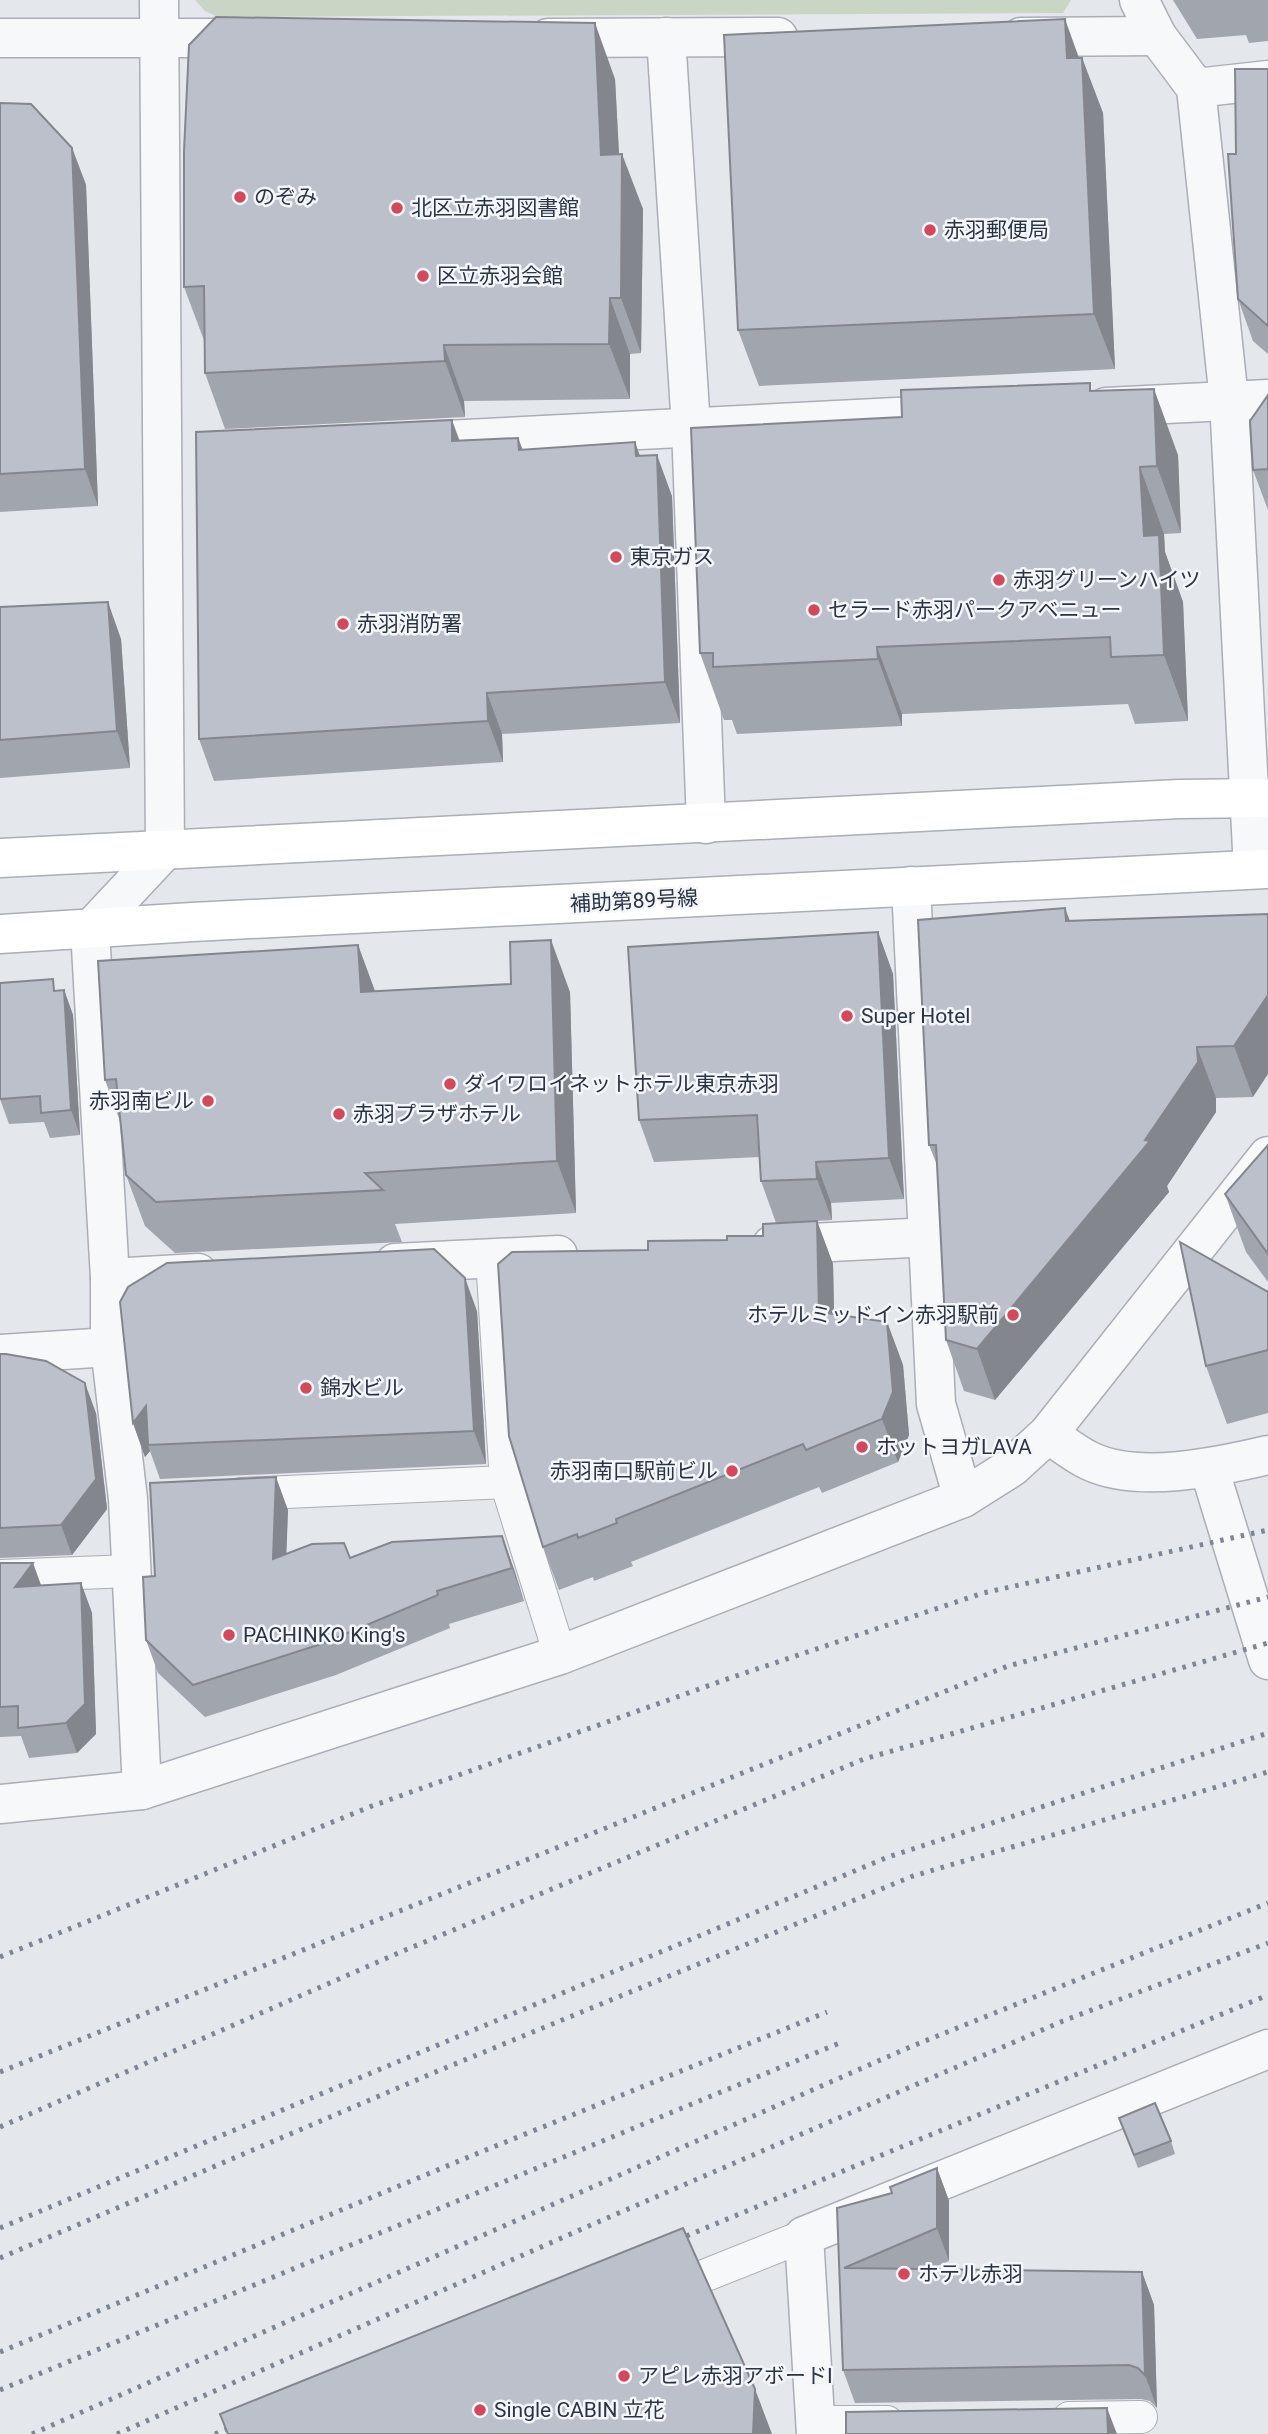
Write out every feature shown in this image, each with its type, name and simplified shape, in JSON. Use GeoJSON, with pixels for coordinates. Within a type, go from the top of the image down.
{"type":"FeatureCollection","features":[{"type":"Feature","properties":{"kind":"street"},"geometry":{"type":"LineString","coordinates":[[142,1790],[131,1571],[141,1499],[110,1347],[110,1278],[90,930],[165,850],[177,454],[159,0]]}},
{"type":"Feature","properties":{"kind":"street"},"geometry":{"type":"LineString","coordinates":[[1139,0],[1157,36],[1196,89],[1229,400],[1259,798],[1261,869]]}},
{"type":"Feature","properties":{"kind":"street"},"geometry":{"type":"LineString","coordinates":[[985,37],[1157,36]]}},
{"type":"Feature","properties":{"kind":"street"},"geometry":{"type":"LineString","coordinates":[[666,37],[691,427],[706,824]]}},
{"type":"Feature","properties":{"kind":"street"},"geometry":{"type":"LineString","coordinates":[[513,38],[818,37]]}},
{"type":"Feature","properties":{"kind":"street"},"geometry":{"type":"LineString","coordinates":[[0,38],[278,38]]}},
{"type":"Feature","properties":{"kind":"street"},"geometry":{"type":"LineString","coordinates":[[1196,89],[1268,80]]}},
{"type":"Feature","properties":{"kind":"street"},"geometry":{"type":"LineString","coordinates":[[1067,408],[1268,398]]}},
{"type":"Feature","properties":{"kind":"street"},"geometry":{"type":"LineString","coordinates":[[370,444],[986,412]]}},
{"type":"Feature","properties":{"kind":"street"},"geometry":{"type":"LineString","coordinates":[[0,858],[1259,798]]}},
{"type":"Feature","properties":{"kind":"street","name":"補助第89号線"},"geometry":{"type":"LineString","coordinates":[[0,934],[192,922],[1261,869]]}},
{"type":"Feature","properties":{"kind":"street"},"geometry":{"type":"LineString","coordinates":[[911,886],[936,1404],[963,1498]]}},
{"type":"Feature","properties":{"kind":"street"},"geometry":{"type":"LineString","coordinates":[[0,1804],[142,1790],[560,1655],[963,1498],[1012,1467],[1048,1434],[1268,1156]]}},
{"type":"Feature","properties":{"kind":"street"},"geometry":{"type":"LineString","coordinates":[[738,1246],[930,1237]]}},
{"type":"Feature","properties":{"kind":"street"},"geometry":{"type":"LineString","coordinates":[[355,1265],[588,1254]]}},
{"type":"Feature","properties":{"kind":"street"},"geometry":{"type":"LineString","coordinates":[[110,1278],[232,1271]]}},
{"type":"Feature","properties":{"kind":"street"},"geometry":{"type":"LineString","coordinates":[[0,1354],[110,1347]]}},
{"type":"Feature","properties":{"kind":"street"},"geometry":{"type":"LineString","coordinates":[[1048,1434],[1090,1461],[1119,1471],[1209,1468],[1268,1455]]}},
{"type":"Feature","properties":{"kind":"street"},"geometry":{"type":"LineString","coordinates":[[1209,1468],[1268,1660]]}},
{"type":"Feature","properties":{"kind":"street"},"geometry":{"type":"LineString","coordinates":[[816,2428],[804,2236],[1268,2049]]}},
{"type":"Feature","properties":{"kind":"lane"},"geometry":{"type":"LineString","coordinates":[[492,1258],[506,1482],[560,1655]]}},
{"type":"Feature","properties":{"kind":"lane"},"geometry":{"type":"LineString","coordinates":[[209,1496],[506,1482]]}},
{"type":"Feature","properties":{"kind":"lane"},"geometry":{"type":"LineString","coordinates":[[0,1576],[131,1571]]}},
{"type":"Feature","properties":{"kind":"lane"},"geometry":{"type":"LineString","coordinates":[[635,2303],[804,2236]]}},
{"type":"Feature","properties":{"kind":"lane"},"geometry":{"type":"LineString","coordinates":[[1044,2419],[1141,2417]]}},
{"type":"Feature","properties":{"kind":"lane"},"geometry":{"type":"LineString","coordinates":[[816,2428],[920,2421]]}},
{"type":"Feature","properties":{"kind":"green space"},"geometry":{"type":"Polygon","coordinates":[[[195,0],[1071,0],[1063,13],[218,17],[205,11],[195,0]]]}},
{"type":"Feature","properties":{"kind":"building","name":"区立赤羽会館"},"geometry":{"type":"Polygon","coordinates":[[[216,17],[595,23],[601,155],[622,154],[621,298],[610,298],[609,344],[444,345],[445,361],[205,373],[204,286],[184,287],[184,151],[189,45],[216,17]]]}},
{"type":"Feature","properties":{"kind":"building","name":"赤羽郵便局"},"geometry":{"type":"Polygon","coordinates":[[[1065,19],[1067,58],[1082,58],[1094,314],[738,330],[724,35],[1065,19]]]}},
{"type":"Feature","properties":{"kind":"building"},"geometry":{"type":"Polygon","coordinates":[[[1235,69],[1268,69],[1268,326],[1238,299],[1228,154],[1236,154],[1235,69]]]}},
{"type":"Feature","properties":{"kind":"building"},"geometry":{"type":"Polygon","coordinates":[[[0,103],[31,104],[72,148],[85,469],[0,474],[0,103]]]}},
{"type":"Feature","properties":{"kind":"building"},"geometry":{"type":"Polygon","coordinates":[[[1090,383],[1090,391],[1154,389],[1157,466],[1140,467],[1144,536],[1159,535],[1164,655],[1111,657],[1110,637],[877,647],[878,659],[713,667],[713,653],[700,653],[691,428],[902,417],[901,390],[1090,383]]]}},
{"type":"Feature","properties":{"kind":"building"},"geometry":{"type":"Polygon","coordinates":[[[1268,395],[1268,469],[1253,470],[1250,421],[1268,395]]]}},
{"type":"Feature","properties":{"kind":"building"},"geometry":{"type":"Polygon","coordinates":[[[452,420],[452,441],[518,438],[519,450],[635,442],[636,456],[657,455],[665,682],[487,693],[488,721],[199,739],[196,432],[452,420]]]}},
{"type":"Feature","properties":{"kind":"building"},"geometry":{"type":"Polygon","coordinates":[[[108,602],[117,731],[0,740],[0,607],[108,602]]]}},
{"type":"Feature","properties":{"kind":"building"},"geometry":{"type":"Polygon","coordinates":[[[1065,908],[1066,921],[1268,914],[1268,995],[1234,1046],[1197,1047],[1198,1062],[1145,1140],[1150,1141],[977,1349],[946,1340],[936,1145],[929,1145],[918,920],[1065,908]]]}},
{"type":"Feature","properties":{"kind":"building"},"geometry":{"type":"Polygon","coordinates":[[[878,932],[889,1158],[816,1162],[817,1179],[761,1181],[757,1115],[639,1120],[628,947],[878,932]]]}},
{"type":"Feature","properties":{"kind":"building"},"geometry":{"type":"Polygon","coordinates":[[[551,940],[557,1161],[365,1173],[383,1190],[156,1202],[126,1175],[116,1079],[105,1080],[98,961],[358,945],[361,992],[511,984],[510,942],[551,940]]]}},
{"type":"Feature","properties":{"kind":"building"},"geometry":{"type":"Polygon","coordinates":[[[53,979],[54,991],[64,990],[71,1110],[41,1113],[40,1096],[0,1099],[0,983],[53,979]]]}},
{"type":"Feature","properties":{"kind":"building"},"geometry":{"type":"Polygon","coordinates":[[[1268,1145],[1268,1254],[1225,1194],[1268,1145]]]}},
{"type":"Feature","properties":{"kind":"building"},"geometry":{"type":"Polygon","coordinates":[[[817,1221],[819,1312],[887,1322],[893,1392],[882,1419],[806,1450],[803,1444],[616,1519],[617,1523],[578,1538],[577,1534],[543,1547],[509,1436],[498,1264],[512,1252],[648,1250],[648,1241],[727,1240],[727,1236],[763,1236],[763,1224],[817,1221]]]}},
{"type":"Feature","properties":{"kind":"building"},"geometry":{"type":"Polygon","coordinates":[[[1180,1242],[1268,1292],[1268,1350],[1206,1366],[1180,1242]]]}},
{"type":"Feature","properties":{"kind":"building"},"geometry":{"type":"Polygon","coordinates":[[[434,1249],[465,1278],[474,1431],[148,1445],[146,1406],[133,1423],[120,1302],[128,1287],[167,1263],[434,1249]]]}},
{"type":"Feature","properties":{"kind":"building"},"geometry":{"type":"Polygon","coordinates":[[[0,1354],[46,1361],[85,1383],[96,1479],[61,1525],[0,1528],[0,1354]]]}},
{"type":"Feature","properties":{"kind":"building"},"geometry":{"type":"Polygon","coordinates":[[[276,1477],[273,1559],[312,1544],[344,1543],[350,1558],[392,1542],[502,1536],[512,1568],[437,1591],[438,1595],[324,1643],[193,1685],[146,1640],[143,1577],[155,1576],[150,1483],[276,1477]]]}},
{"type":"Feature","properties":{"kind":"building"},"geometry":{"type":"Polygon","coordinates":[[[0,1563],[33,1563],[15,1587],[81,1583],[85,1704],[66,1723],[18,1728],[18,1706],[0,1707],[0,1563]]]}},
{"type":"Feature","properties":{"kind":"building"},"geometry":{"type":"Polygon","coordinates":[[[1155,2103],[1171,2141],[1134,2155],[1119,2118],[1155,2103]]]}},
{"type":"Feature","properties":{"kind":"building"},"geometry":{"type":"Polygon","coordinates":[[[937,2168],[937,2228],[844,2268],[1142,2272],[1145,2375],[1138,2368],[1129,2365],[843,2370],[837,2208],[892,2193],[890,2187],[937,2168]]]}},
{"type":"Feature","properties":{"kind":"building"},"geometry":{"type":"Polygon","coordinates":[[[683,2228],[755,2389],[753,2434],[228,2434],[220,2414],[683,2228]]]}},
{"type":"Feature","properties":{"kind":"building"},"geometry":{"type":"Polygon","coordinates":[[[1107,2408],[1108,2434],[846,2434],[846,2412],[1107,2408]]]}},
{"type":"Feature","properties":{"kind":"railway"},"geometry":{"type":"LineString","coordinates":[[0,1957],[372,1806],[730,1678],[983,1593],[1268,1530]]}},
{"type":"Feature","properties":{"kind":"railway"},"geometry":{"type":"LineString","coordinates":[[0,2072],[1008,1666],[1268,1597]]}},
{"type":"Feature","properties":{"kind":"railway"},"geometry":{"type":"LineString","coordinates":[[0,2127],[403,1951],[864,1759],[1268,1643]]}},
{"type":"Feature","properties":{"kind":"railway"},"geometry":{"type":"LineString","coordinates":[[0,2228],[888,1857],[1268,1733]]}},
{"type":"Feature","properties":{"kind":"railway"},"geometry":{"type":"LineString","coordinates":[[0,2258],[433,2073],[913,1876],[1268,1772]]}},
{"type":"Feature","properties":{"kind":"railway"},"geometry":{"type":"LineString","coordinates":[[32,2434],[910,2047],[1268,1903]]}},
{"type":"Feature","properties":{"kind":"railway"},"geometry":{"type":"LineString","coordinates":[[117,2434],[1063,2021],[1268,1943]]}},
{"type":"Feature","properties":{"kind":"railway"},"geometry":{"type":"LineString","coordinates":[[667,2244],[1268,1995]]}},
{"type":"Feature","properties":{"kind":"railway"},"geometry":{"type":"LineString","coordinates":[[0,2352],[471,2156],[827,2012]]}},
{"type":"Feature","properties":{"kind":"railway"},"geometry":{"type":"LineString","coordinates":[[0,2390],[842,2042]]}},
{"type":"Feature","properties":{"kind":"railway"},"geometry":{"type":"LineString","coordinates":[[215,2434],[244,2422]]}},
{"type":"Feature","properties":{"kind":"place","name":"のぞみ"},"geometry":{"type":"Point","coordinates":[240,197]}},
{"type":"Feature","properties":{"kind":"place","name":"北区立赤羽図書館"},"geometry":{"type":"Point","coordinates":[397,208]}},
{"type":"Feature","properties":{"kind":"place","name":"赤羽郵便局"},"geometry":{"type":"Point","coordinates":[930,230]}},
{"type":"Feature","properties":{"kind":"place","name":"区立赤羽会館"},"geometry":{"type":"Point","coordinates":[423,276]}},
{"type":"Feature","properties":{"kind":"place","name":"東京ガス"},"geometry":{"type":"Point","coordinates":[616,557]}},
{"type":"Feature","properties":{"kind":"place","name":"赤羽グリーンハイツ"},"geometry":{"type":"Point","coordinates":[999,580]}},
{"type":"Feature","properties":{"kind":"place","name":"セラード赤羽パークアベニュー"},"geometry":{"type":"Point","coordinates":[814,610]}},
{"type":"Feature","properties":{"kind":"place","name":"赤羽消防署"},"geometry":{"type":"Point","coordinates":[343,624]}},
{"type":"Feature","properties":{"kind":"place","name":"Super Hotel"},"geometry":{"type":"Point","coordinates":[847,1016]}},
{"type":"Feature","properties":{"kind":"place","name":"ダイワロイネットホテル東京赤羽"},"geometry":{"type":"Point","coordinates":[450,1084]}},
{"type":"Feature","properties":{"kind":"place","name":"赤羽南ビル"},"geometry":{"type":"Point","coordinates":[208,1101]}},
{"type":"Feature","properties":{"kind":"place","name":"赤羽プラザホテル"},"geometry":{"type":"Point","coordinates":[339,1114]}},
{"type":"Feature","properties":{"kind":"place","name":"ホテルミッドイン赤羽駅前"},"geometry":{"type":"Point","coordinates":[1013,1315]}},
{"type":"Feature","properties":{"kind":"place","name":"錦水ビル"},"geometry":{"type":"Point","coordinates":[306,1388]}},
{"type":"Feature","properties":{"kind":"place","name":"ホットヨガLAVA"},"geometry":{"type":"Point","coordinates":[862,1447]}},
{"type":"Feature","properties":{"kind":"place","name":"赤羽南口駅前ビル"},"geometry":{"type":"Point","coordinates":[732,1471]}},
{"type":"Feature","properties":{"kind":"place","name":"PACHINKO King's"},"geometry":{"type":"Point","coordinates":[229,1635]}},
{"type":"Feature","properties":{"kind":"place","name":"ホテル赤羽"},"geometry":{"type":"Point","coordinates":[904,2274]}},
{"type":"Feature","properties":{"kind":"place","name":"アピレ赤羽アボードI"},"geometry":{"type":"Point","coordinates":[624,2376]}},
{"type":"Feature","properties":{"kind":"place","name":"Single CABIN 立花"},"geometry":{"type":"Point","coordinates":[480,2410]}}]}
